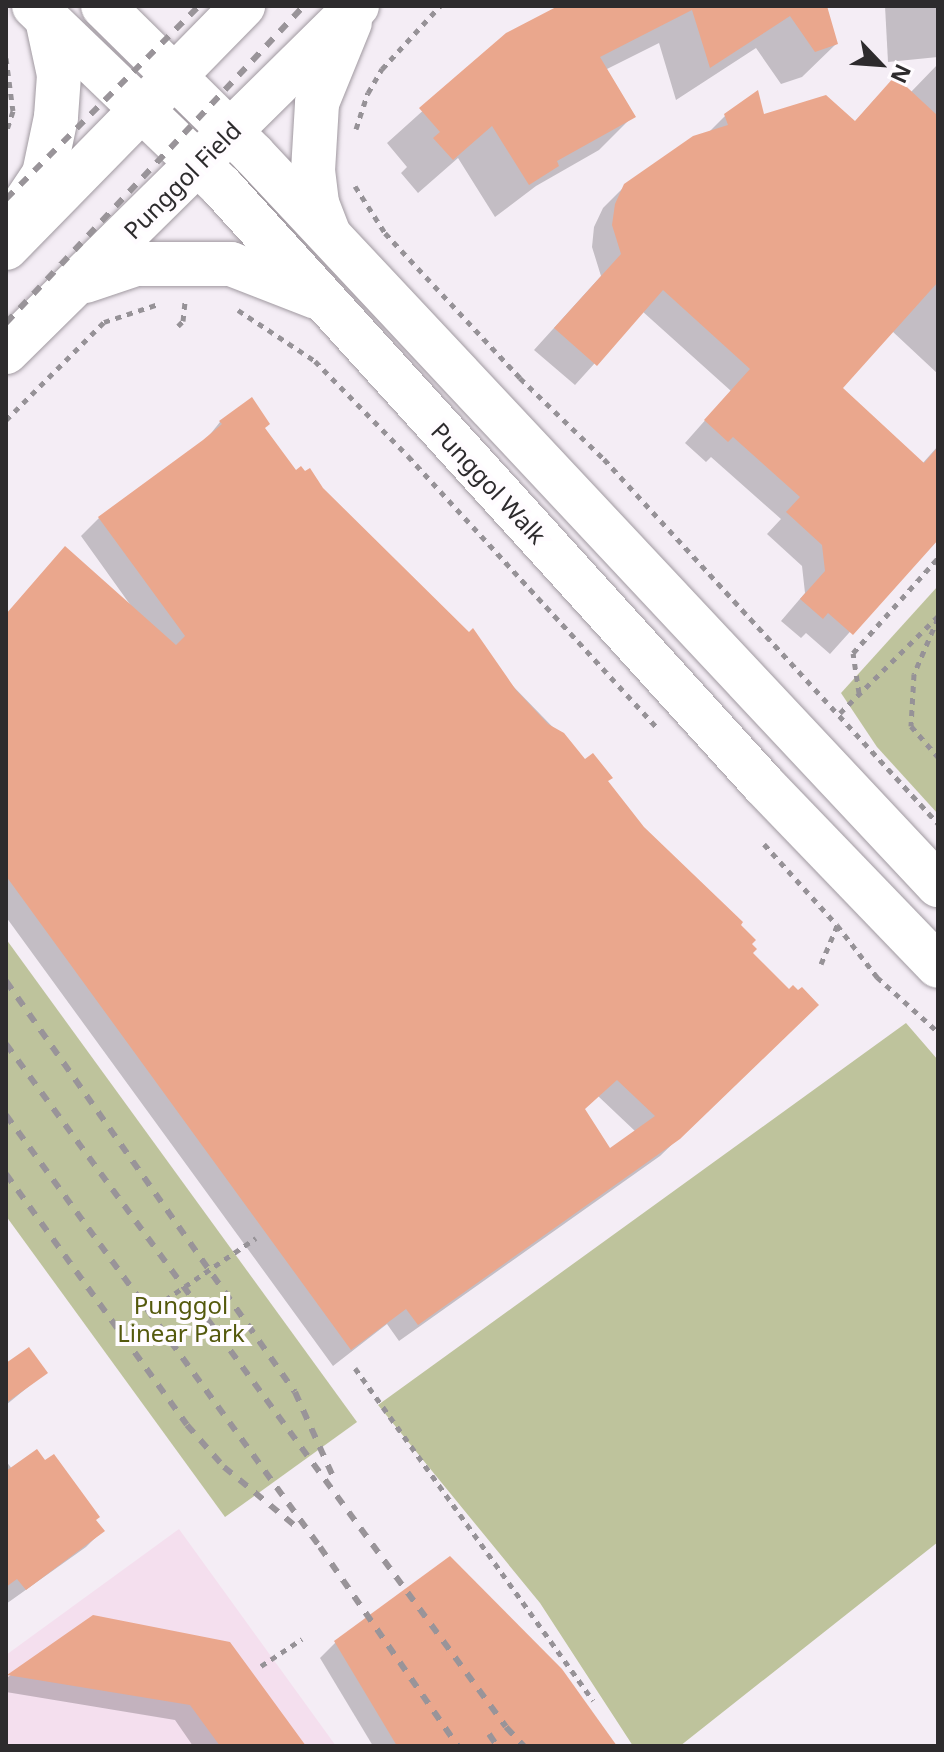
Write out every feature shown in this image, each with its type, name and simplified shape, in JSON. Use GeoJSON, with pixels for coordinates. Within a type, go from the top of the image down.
{"type":"FeatureCollection","features":[{"type":"Feature","properties":{"kind":"street"},"geometry":{"type":"LineString","coordinates":[[103,6],[330,236],[938,885]]}},
{"type":"Feature","properties":{"kind":"street"},"geometry":{"type":"LineString","coordinates":[[6,248],[243,6]]}},
{"type":"Feature","properties":{"kind":"street"},"geometry":{"type":"LineString","coordinates":[[330,236],[317,203],[313,171],[317,103],[356,7]]}},
{"type":"Feature","properties":{"kind":"street","name":"Punggol Field"},"geometry":{"type":"LineString","coordinates":[[6,352],[356,7]]}},
{"type":"Feature","properties":{"kind":"street"},"geometry":{"type":"LineString","coordinates":[[6,232],[44,174],[56,117],[59,75],[40,12]]}},
{"type":"Feature","properties":{"kind":"street","name":"Punggol Walk"},"geometry":{"type":"LineString","coordinates":[[40,12],[198,165],[764,785],[938,966]]}},
{"type":"Feature","properties":{"kind":"street"},"geometry":{"type":"LineString","coordinates":[[76,285],[136,264],[231,264],[322,299]]}},
{"type":"Feature","properties":{"kind":"path"},"geometry":{"type":"LineString","coordinates":[[317,138],[350,146],[368,93],[382,69],[440,6]]}},
{"type":"Feature","properties":{"kind":"path"},"geometry":{"type":"LineString","coordinates":[[6,58],[13,111],[6,132]]}},
{"type":"Feature","properties":{"kind":"path"},"geometry":{"type":"LineString","coordinates":[[353,173],[366,208],[385,233],[520,378],[604,459],[938,823]]}},
{"type":"Feature","properties":{"kind":"path"},"geometry":{"type":"LineString","coordinates":[[6,420],[104,322],[186,293],[183,321],[178,326]]}},
{"type":"Feature","properties":{"kind":"path"},"geometry":{"type":"LineString","coordinates":[[231,305],[315,361],[408,456],[514,574]]}},
{"type":"Feature","properties":{"kind":"path"},"geometry":{"type":"LineString","coordinates":[[859,693],[853,653],[938,558]]}},
{"type":"Feature","properties":{"kind":"path"},"geometry":{"type":"LineString","coordinates":[[840,713],[938,617]]}},
{"type":"Feature","properties":{"kind":"path"},"geometry":{"type":"LineString","coordinates":[[938,617],[914,674],[911,726],[938,757]]}},
{"type":"Feature","properties":{"kind":"path"},"geometry":{"type":"LineString","coordinates":[[821,964],[837,925]]}},
{"type":"Feature","properties":{"kind":"path"},"geometry":{"type":"LineString","coordinates":[[165,1300],[256,1238]]}},
{"type":"Feature","properties":{"kind":"path"},"geometry":{"type":"LineString","coordinates":[[355,1368],[593,1701]]}},
{"type":"Feature","properties":{"kind":"path"},"geometry":{"type":"LineString","coordinates":[[261,1666],[302,1639]]}},
{"type":"Feature","properties":{"kind":"shaded area"},"geometry":{"type":"Polygon","coordinates":[[[179,1529],[336,1746],[6,1746],[6,1655],[179,1529]]]}},
{"type":"Feature","properties":{"kind":"green space"},"geometry":{"type":"Polygon","coordinates":[[[938,586],[938,814],[877,747],[841,693],[938,586]]]}},
{"type":"Feature","properties":{"kind":"green space","name":"Punggol Linear Park"},"geometry":{"type":"Polygon","coordinates":[[[6,939],[357,1422],[225,1517],[6,1216],[6,939]]]}},
{"type":"Feature","properties":{"kind":"green space"},"geometry":{"type":"Polygon","coordinates":[[[906,1023],[938,1060],[938,1542],[680,1746],[633,1746],[540,1603],[378,1405],[906,1023]]]}},
{"type":"Feature","properties":{"kind":"building"},"geometry":{"type":"Polygon","coordinates":[[[558,6],[827,6],[838,44],[815,52],[790,16],[710,68],[692,10],[600,57],[636,117],[557,161],[559,166],[529,185],[492,126],[453,160],[433,138],[440,132],[419,108],[506,33],[558,6]]]}},
{"type":"Feature","properties":{"kind":"building"},"geometry":{"type":"Polygon","coordinates":[[[895,76],[938,116],[938,282],[843,388],[924,463],[938,447],[938,540],[853,635],[828,613],[823,619],[800,599],[825,571],[822,545],[786,512],[800,497],[733,437],[728,442],[704,420],[750,369],[663,290],[597,366],[554,328],[621,254],[612,225],[615,204],[624,184],[693,136],[728,125],[724,114],[758,90],[764,114],[826,95],[855,121],[895,76]]]}},
{"type":"Feature","properties":{"kind":"building"},"geometry":{"type":"Polygon","coordinates":[[[252,397],[270,424],[265,428],[296,470],[301,466],[305,471],[310,468],[323,488],[469,632],[473,628],[516,690],[548,724],[564,733],[585,759],[593,753],[613,778],[608,781],[644,827],[743,922],[741,925],[756,940],[752,944],[757,949],[753,953],[789,989],[793,985],[798,990],[802,987],[819,1005],[680,1139],[418,1325],[406,1309],[351,1350],[6,876],[6,614],[65,546],[176,645],[185,636],[98,517],[203,440],[222,424],[219,421],[252,397]],[[617,1080],[585,1109],[610,1148],[655,1116],[617,1080]]]}},
{"type":"Feature","properties":{"kind":"building"},"geometry":{"type":"Polygon","coordinates":[[[29,1347],[48,1373],[6,1403],[6,1363],[29,1347]]]}},
{"type":"Feature","properties":{"kind":"building"},"geometry":{"type":"Polygon","coordinates":[[[37,1449],[45,1460],[54,1454],[100,1517],[96,1520],[105,1531],[26,1590],[17,1579],[6,1587],[6,1471],[37,1449]]]}},
{"type":"Feature","properties":{"kind":"building"},"geometry":{"type":"Polygon","coordinates":[[[450,1556],[562,1669],[617,1746],[397,1746],[334,1641],[450,1556]]]}},
{"type":"Feature","properties":{"kind":"building"},"geometry":{"type":"Polygon","coordinates":[[[93,1615],[230,1642],[306,1746],[220,1746],[190,1705],[7,1675],[93,1615]]]}},
{"type":"Feature","properties":{"kind":"railway"},"geometry":{"type":"LineString","coordinates":[[6,199],[199,6]]}},
{"type":"Feature","properties":{"kind":"railway"},"geometry":{"type":"LineString","coordinates":[[6,323],[304,6]]}},
{"type":"Feature","properties":{"kind":"railway"},"geometry":{"type":"LineString","coordinates":[[6,981],[295,1392],[335,1481]]}},
{"type":"Feature","properties":{"kind":"railway"},"geometry":{"type":"LineString","coordinates":[[6,1044],[506,1727],[524,1746]]}},
{"type":"Feature","properties":{"kind":"railway"},"geometry":{"type":"LineString","coordinates":[[6,1115],[320,1547],[458,1746]]}},
{"type":"Feature","properties":{"kind":"railway"},"geometry":{"type":"LineString","coordinates":[[6,1174],[187,1425],[224,1467],[299,1529]]}},
{"type":"Feature","properties":{"kind":"railway"},"geometry":{"type":"LineString","coordinates":[[489,1734],[497,1746]]}}]}
